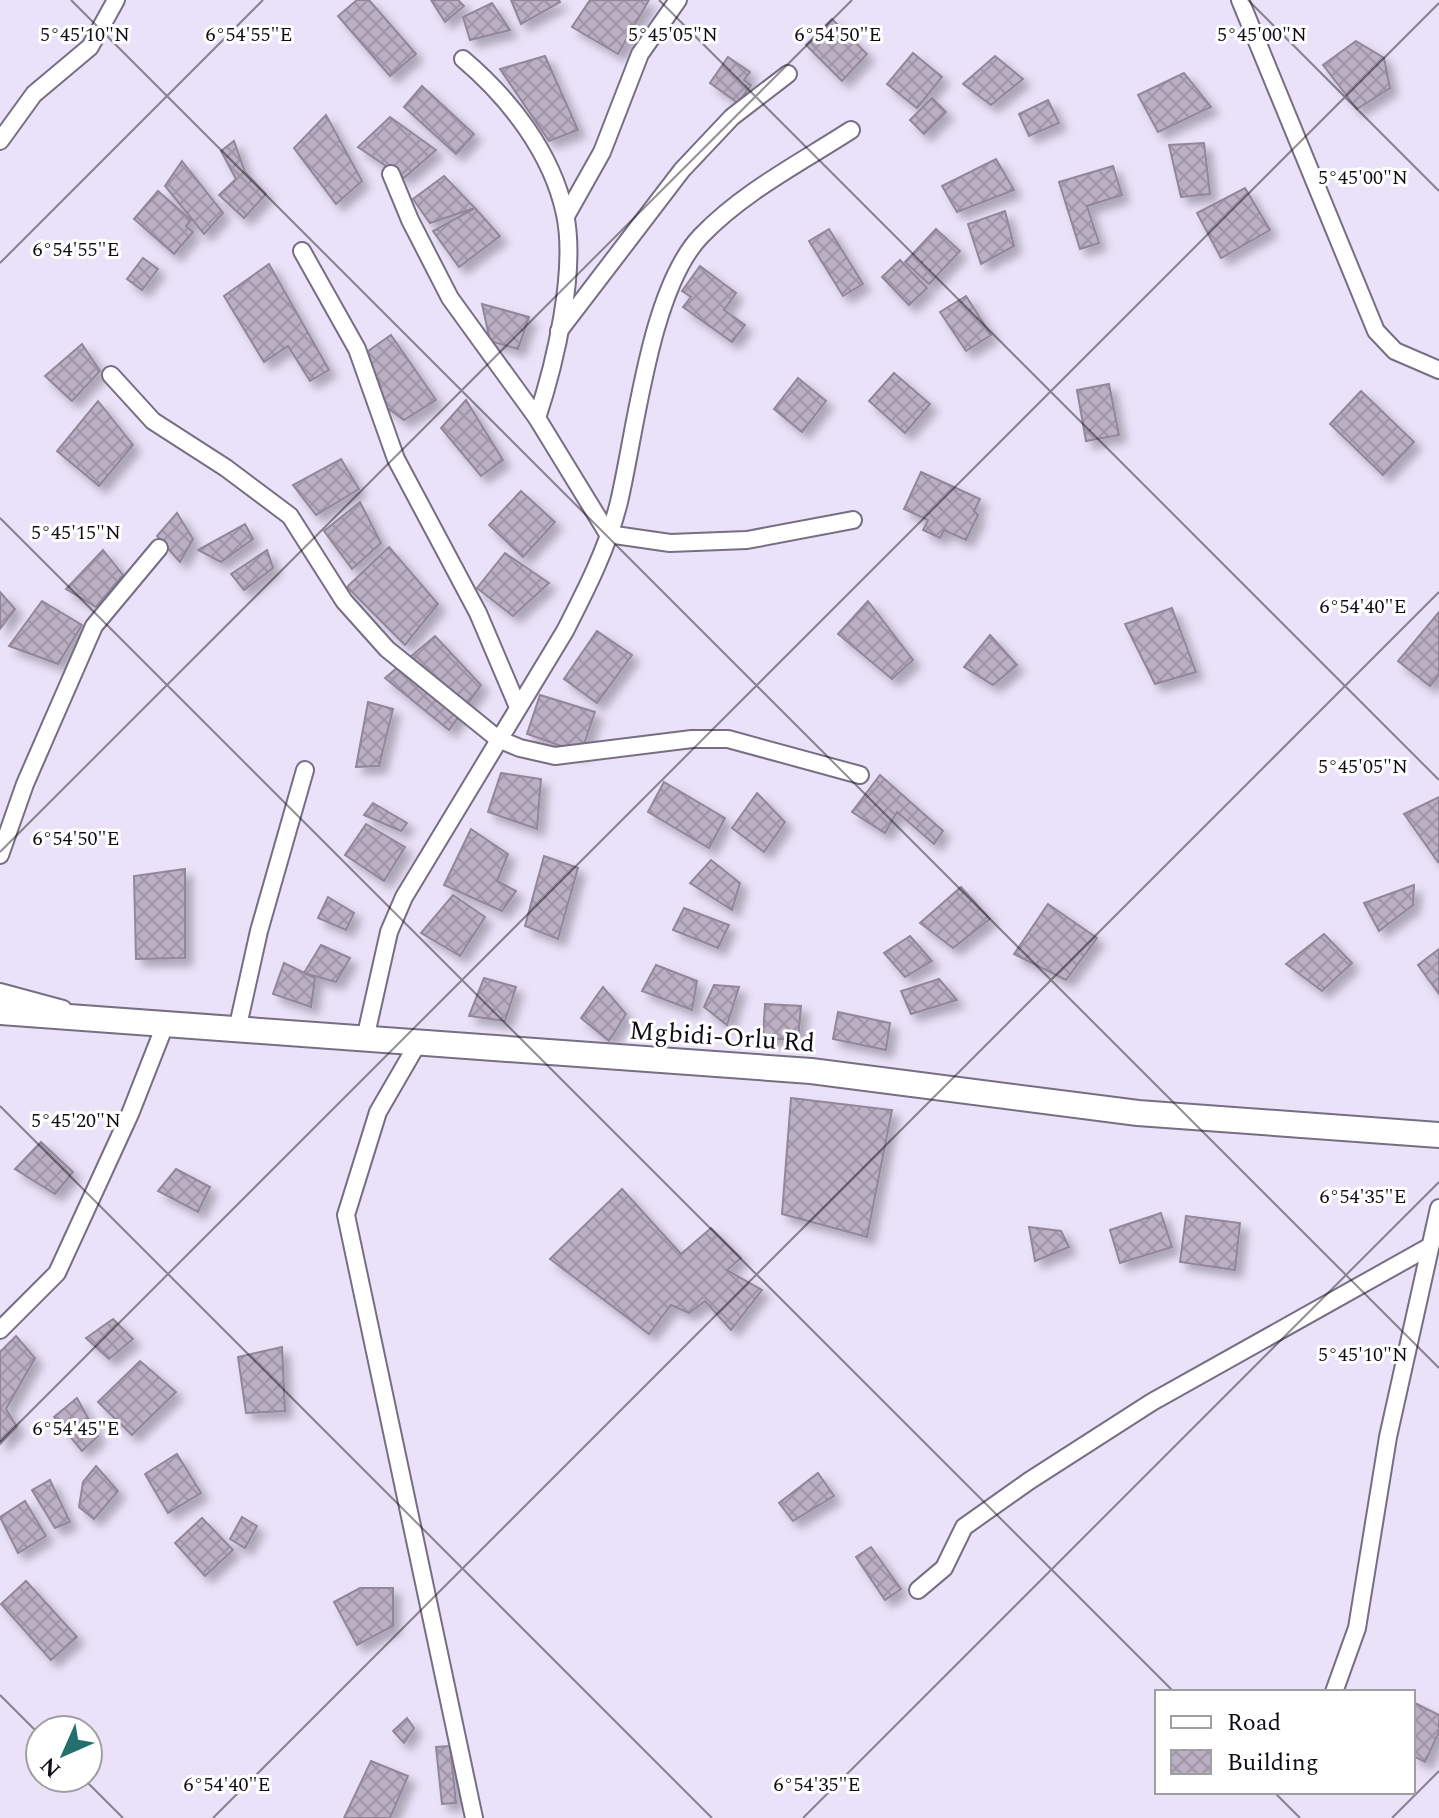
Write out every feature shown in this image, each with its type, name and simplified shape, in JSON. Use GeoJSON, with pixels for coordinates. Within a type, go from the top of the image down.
{"type":"FeatureCollection","features":[{"type":"Feature","properties":{"kind":"main road","name":"Mgbidi-Orlu Rd"},"geometry":{"type":"LineString","coordinates":[[0,1012],[811,1071],[1138,1113],[1439,1135]]}},
{"type":"Feature","properties":{"kind":"street"},"geometry":{"type":"LineString","coordinates":[[0,141],[34,94],[90,47],[116,0]]}},
{"type":"Feature","properties":{"kind":"street"},"geometry":{"type":"LineString","coordinates":[[566,216],[602,152],[640,54],[678,0]]}},
{"type":"Feature","properties":{"kind":"street"},"geometry":{"type":"LineString","coordinates":[[1240,0],[1376,331],[1395,351],[1435,363]]}},
{"type":"Feature","properties":{"kind":"street"},"geometry":{"type":"LineString","coordinates":[[463,59],[493,84],[534,139],[552,176],[566,216],[566,265],[554,366],[537,418]]}},
{"type":"Feature","properties":{"kind":"street"},"geometry":{"type":"LineString","coordinates":[[559,331],[682,170],[732,117],[788,74]]}},
{"type":"Feature","properties":{"kind":"street"},"geometry":{"type":"LineString","coordinates":[[365,1039],[389,932],[404,897],[565,631],[608,534],[618,505],[647,358],[684,260],[700,237],[740,202],[851,130]]}},
{"type":"Feature","properties":{"kind":"street"},"geometry":{"type":"LineString","coordinates":[[391,174],[410,220],[450,298],[537,418],[608,534]]}},
{"type":"Feature","properties":{"kind":"street"},"geometry":{"type":"LineString","coordinates":[[302,251],[357,349],[396,459],[478,613],[518,707]]}},
{"type":"Feature","properties":{"kind":"street"},"geometry":{"type":"LineString","coordinates":[[111,375],[153,421],[226,468],[290,516],[344,601],[387,649],[498,739],[555,756],[692,739],[728,739],[860,775]]}},
{"type":"Feature","properties":{"kind":"street"},"geometry":{"type":"LineString","coordinates":[[608,534],[670,543],[747,540],[853,520]]}},
{"type":"Feature","properties":{"kind":"street"},"geometry":{"type":"LineString","coordinates":[[0,855],[25,784],[94,626],[159,548]]}},
{"type":"Feature","properties":{"kind":"street"},"geometry":{"type":"LineString","coordinates":[[237,1030],[259,931],[305,770]]}},
{"type":"Feature","properties":{"kind":"street"},"geometry":{"type":"LineString","coordinates":[[0,992],[103,1020]]}},
{"type":"Feature","properties":{"kind":"street"},"geometry":{"type":"LineString","coordinates":[[0,1330],[57,1273],[130,1114],[165,1025]]}},
{"type":"Feature","properties":{"kind":"street"},"geometry":{"type":"LineString","coordinates":[[418,1043],[378,1112],[346,1215],[439,1640],[474,1818]]}},
{"type":"Feature","properties":{"kind":"street"},"geometry":{"type":"LineString","coordinates":[[1335,1690],[1357,1628],[1388,1437],[1427,1248],[1439,1208]]}},
{"type":"Feature","properties":{"kind":"street"},"geometry":{"type":"LineString","coordinates":[[918,1590],[944,1568],[964,1527],[1029,1481],[1152,1402],[1427,1248]]}},
{"type":"Feature","properties":{"kind":"building"},"geometry":{"type":"Polygon","coordinates":[[[357,0],[369,0],[416,54],[390,76],[338,16],[357,0]]]}},
{"type":"Feature","properties":{"kind":"building"},"geometry":{"type":"Polygon","coordinates":[[[431,0],[458,0],[464,6],[445,22],[431,0]]]}},
{"type":"Feature","properties":{"kind":"building"},"geometry":{"type":"Polygon","coordinates":[[[511,0],[559,0],[560,2],[521,24],[511,0]]]}},
{"type":"Feature","properties":{"kind":"building"},"geometry":{"type":"Polygon","coordinates":[[[590,0],[649,0],[618,54],[572,27],[590,0]]]}},
{"type":"Feature","properties":{"kind":"building"},"geometry":{"type":"Polygon","coordinates":[[[492,3],[510,30],[470,40],[463,17],[492,3]]]}},
{"type":"Feature","properties":{"kind":"building"},"geometry":{"type":"Polygon","coordinates":[[[832,19],[867,54],[842,81],[806,45],[832,19]]]}},
{"type":"Feature","properties":{"kind":"building"},"geometry":{"type":"Polygon","coordinates":[[[1356,41],[1384,58],[1390,88],[1357,109],[1323,65],[1356,41]]]}},
{"type":"Feature","properties":{"kind":"building"},"geometry":{"type":"Polygon","coordinates":[[[913,53],[942,77],[917,108],[887,84],[913,53]]]}},
{"type":"Feature","properties":{"kind":"building"},"geometry":{"type":"Polygon","coordinates":[[[545,56],[578,130],[549,141],[500,69],[545,56]]]}},
{"type":"Feature","properties":{"kind":"building"},"geometry":{"type":"Polygon","coordinates":[[[995,56],[1023,79],[991,105],[963,84],[995,56]]]}},
{"type":"Feature","properties":{"kind":"building"},"geometry":{"type":"Polygon","coordinates":[[[728,57],[750,72],[744,80],[751,85],[738,103],[710,83],[728,57]]]}},
{"type":"Feature","properties":{"kind":"building"},"geometry":{"type":"Polygon","coordinates":[[[1184,73],[1211,107],[1158,132],[1138,95],[1184,73]]]}},
{"type":"Feature","properties":{"kind":"building"},"geometry":{"type":"Polygon","coordinates":[[[422,86],[474,134],[456,154],[404,107],[422,86]]]}},
{"type":"Feature","properties":{"kind":"building"},"geometry":{"type":"Polygon","coordinates":[[[932,98],[946,112],[924,134],[910,120],[932,98]]]}},
{"type":"Feature","properties":{"kind":"building"},"geometry":{"type":"Polygon","coordinates":[[[1048,100],[1059,123],[1029,136],[1019,114],[1048,100]]]}},
{"type":"Feature","properties":{"kind":"building"},"geometry":{"type":"Polygon","coordinates":[[[326,115],[362,181],[336,204],[294,148],[326,115]]]}},
{"type":"Feature","properties":{"kind":"building"},"geometry":{"type":"Polygon","coordinates":[[[390,117],[436,150],[404,178],[358,147],[390,117]]]}},
{"type":"Feature","properties":{"kind":"building"},"geometry":{"type":"Polygon","coordinates":[[[234,141],[245,172],[266,194],[244,218],[219,195],[236,179],[221,151],[234,141]]]}},
{"type":"Feature","properties":{"kind":"building"},"geometry":{"type":"Polygon","coordinates":[[[1204,143],[1210,194],[1181,197],[1169,145],[1204,143]]]}},
{"type":"Feature","properties":{"kind":"building"},"geometry":{"type":"Polygon","coordinates":[[[996,159],[1014,190],[957,212],[942,186],[996,159]]]}},
{"type":"Feature","properties":{"kind":"building"},"geometry":{"type":"Polygon","coordinates":[[[182,161],[223,213],[204,234],[165,186],[182,161]]]}},
{"type":"Feature","properties":{"kind":"building"},"geometry":{"type":"Polygon","coordinates":[[[1113,166],[1122,195],[1087,206],[1099,243],[1080,249],[1059,182],[1113,166]]]}},
{"type":"Feature","properties":{"kind":"building"},"geometry":{"type":"Polygon","coordinates":[[[444,176],[475,208],[430,223],[413,199],[444,176]]]}},
{"type":"Feature","properties":{"kind":"building"},"geometry":{"type":"Polygon","coordinates":[[[1245,188],[1270,230],[1221,258],[1197,213],[1245,188]]]}},
{"type":"Feature","properties":{"kind":"building"},"geometry":{"type":"Polygon","coordinates":[[[158,191],[191,220],[186,226],[193,232],[174,254],[134,219],[158,191]]]}},
{"type":"Feature","properties":{"kind":"building"},"geometry":{"type":"Polygon","coordinates":[[[475,208],[500,236],[459,267],[433,231],[475,208]]]}},
{"type":"Feature","properties":{"kind":"building"},"geometry":{"type":"Polygon","coordinates":[[[1005,211],[1014,246],[981,264],[968,224],[1005,211]]]}},
{"type":"Feature","properties":{"kind":"building"},"geometry":{"type":"Polygon","coordinates":[[[829,229],[863,284],[843,296],[809,241],[829,229]]]}},
{"type":"Feature","properties":{"kind":"building"},"geometry":{"type":"Polygon","coordinates":[[[936,229],[960,251],[929,284],[905,262],[936,229]]]}},
{"type":"Feature","properties":{"kind":"building"},"geometry":{"type":"Polygon","coordinates":[[[143,258],[158,269],[142,290],[127,279],[143,258]]]}},
{"type":"Feature","properties":{"kind":"building"},"geometry":{"type":"Polygon","coordinates":[[[900,260],[927,288],[909,305],[882,277],[900,260]]]}},
{"type":"Feature","properties":{"kind":"building"},"geometry":{"type":"Polygon","coordinates":[[[269,264],[329,370],[310,381],[288,346],[264,362],[224,296],[269,264]]]}},
{"type":"Feature","properties":{"kind":"building"},"geometry":{"type":"Polygon","coordinates":[[[700,266],[736,293],[724,310],[745,325],[732,342],[683,307],[691,297],[682,291],[700,266]]]}},
{"type":"Feature","properties":{"kind":"building"},"geometry":{"type":"Polygon","coordinates":[[[966,296],[991,335],[966,351],[940,312],[966,296]]]}},
{"type":"Feature","properties":{"kind":"building"},"geometry":{"type":"Polygon","coordinates":[[[482,304],[529,317],[518,349],[490,341],[482,304]]]}},
{"type":"Feature","properties":{"kind":"building"},"geometry":{"type":"Polygon","coordinates":[[[391,335],[436,400],[404,420],[386,407],[376,390],[380,384],[361,356],[391,335]]]}},
{"type":"Feature","properties":{"kind":"building"},"geometry":{"type":"Polygon","coordinates":[[[82,344],[100,371],[72,401],[45,376],[82,344]]]}},
{"type":"Feature","properties":{"kind":"building"},"geometry":{"type":"Polygon","coordinates":[[[894,373],[930,404],[905,433],[869,401],[894,373]]]}},
{"type":"Feature","properties":{"kind":"building"},"geometry":{"type":"Polygon","coordinates":[[[798,378],[826,401],[802,432],[774,409],[798,378]]]}},
{"type":"Feature","properties":{"kind":"building"},"geometry":{"type":"Polygon","coordinates":[[[1109,384],[1119,435],[1086,441],[1077,390],[1109,384]]]}},
{"type":"Feature","properties":{"kind":"building"},"geometry":{"type":"Polygon","coordinates":[[[1361,391],[1414,442],[1383,475],[1330,424],[1361,391]]]}},
{"type":"Feature","properties":{"kind":"building"},"geometry":{"type":"Polygon","coordinates":[[[466,400],[503,460],[481,476],[441,428],[466,400]]]}},
{"type":"Feature","properties":{"kind":"building"},"geometry":{"type":"Polygon","coordinates":[[[98,401],[133,445],[99,486],[57,451],[98,401]]]}},
{"type":"Feature","properties":{"kind":"building"},"geometry":{"type":"Polygon","coordinates":[[[341,459],[359,489],[316,515],[293,485],[341,459]]]}},
{"type":"Feature","properties":{"kind":"building"},"geometry":{"type":"Polygon","coordinates":[[[921,472],[980,499],[974,511],[978,515],[966,540],[944,530],[940,538],[923,530],[928,520],[904,509],[921,472]]]}},
{"type":"Feature","properties":{"kind":"building"},"geometry":{"type":"Polygon","coordinates":[[[521,491],[555,522],[523,557],[489,525],[521,491]]]}},
{"type":"Feature","properties":{"kind":"building"},"geometry":{"type":"Polygon","coordinates":[[[360,502],[381,543],[352,569],[324,531],[360,502]]]}},
{"type":"Feature","properties":{"kind":"building"},"geometry":{"type":"Polygon","coordinates":[[[177,513],[193,539],[180,562],[157,536],[177,513]]]}},
{"type":"Feature","properties":{"kind":"building"},"geometry":{"type":"Polygon","coordinates":[[[245,524],[253,539],[221,562],[198,550],[245,524]]]}},
{"type":"Feature","properties":{"kind":"building"},"geometry":{"type":"Polygon","coordinates":[[[389,547],[438,604],[405,645],[347,587],[389,547]]]}},
{"type":"Feature","properties":{"kind":"building"},"geometry":{"type":"Polygon","coordinates":[[[103,550],[123,575],[96,607],[66,589],[103,550]]]}},
{"type":"Feature","properties":{"kind":"building"},"geometry":{"type":"Polygon","coordinates":[[[267,550],[273,568],[244,590],[231,574],[267,550]]]}},
{"type":"Feature","properties":{"kind":"building"},"geometry":{"type":"Polygon","coordinates":[[[505,553],[549,583],[513,616],[477,588],[505,553]]]}},
{"type":"Feature","properties":{"kind":"building"},"geometry":{"type":"Polygon","coordinates":[[[0,592],[15,609],[0,629],[0,592]]]}},
{"type":"Feature","properties":{"kind":"building"},"geometry":{"type":"Polygon","coordinates":[[[42,601],[82,625],[58,664],[9,646],[42,601]]]}},
{"type":"Feature","properties":{"kind":"building"},"geometry":{"type":"Polygon","coordinates":[[[868,601],[913,660],[892,679],[838,634],[868,601]]]}},
{"type":"Feature","properties":{"kind":"building"},"geometry":{"type":"Polygon","coordinates":[[[1172,608],[1196,672],[1155,684],[1125,624],[1172,608]]]}},
{"type":"Feature","properties":{"kind":"building"},"geometry":{"type":"Polygon","coordinates":[[[1439,612],[1439,675],[1430,686],[1398,661],[1439,612]]]}},
{"type":"Feature","properties":{"kind":"building"},"geometry":{"type":"Polygon","coordinates":[[[597,631],[632,655],[597,703],[564,679],[597,631]]]}},
{"type":"Feature","properties":{"kind":"building"},"geometry":{"type":"Polygon","coordinates":[[[990,635],[1017,665],[993,685],[964,667],[990,635]]]}},
{"type":"Feature","properties":{"kind":"building"},"geometry":{"type":"Polygon","coordinates":[[[435,636],[481,685],[449,730],[385,678],[435,636]]]}},
{"type":"Feature","properties":{"kind":"building"},"geometry":{"type":"Polygon","coordinates":[[[540,695],[595,712],[581,753],[527,734],[540,695]]]}},
{"type":"Feature","properties":{"kind":"building"},"geometry":{"type":"Polygon","coordinates":[[[368,702],[393,709],[379,766],[356,767],[368,702]]]}},
{"type":"Feature","properties":{"kind":"building"},"geometry":{"type":"Polygon","coordinates":[[[501,773],[541,779],[537,829],[488,812],[501,773]]]}},
{"type":"Feature","properties":{"kind":"building"},"geometry":{"type":"Polygon","coordinates":[[[880,775],[943,831],[934,844],[897,812],[885,833],[852,812],[880,775]]]}},
{"type":"Feature","properties":{"kind":"building"},"geometry":{"type":"Polygon","coordinates":[[[664,782],[725,818],[709,848],[648,812],[664,782]]]}},
{"type":"Feature","properties":{"kind":"building"},"geometry":{"type":"Polygon","coordinates":[[[757,793],[785,822],[764,852],[732,828],[757,793]]]}},
{"type":"Feature","properties":{"kind":"building"},"geometry":{"type":"Polygon","coordinates":[[[1439,797],[1439,860],[1438,862],[1404,814],[1439,797]]]}},
{"type":"Feature","properties":{"kind":"building"},"geometry":{"type":"Polygon","coordinates":[[[373,803],[407,823],[401,831],[364,815],[373,803]]]}},
{"type":"Feature","properties":{"kind":"building"},"geometry":{"type":"Polygon","coordinates":[[[366,824],[405,847],[384,881],[345,855],[366,824]]]}},
{"type":"Feature","properties":{"kind":"building"},"geometry":{"type":"Polygon","coordinates":[[[471,829],[508,854],[497,881],[516,891],[502,911],[444,885],[471,829]]]}},
{"type":"Feature","properties":{"kind":"building"},"geometry":{"type":"Polygon","coordinates":[[[544,856],[578,868],[558,939],[525,926],[544,856]]]}},
{"type":"Feature","properties":{"kind":"building"},"geometry":{"type":"Polygon","coordinates":[[[711,860],[740,883],[732,910],[690,883],[711,860]]]}},
{"type":"Feature","properties":{"kind":"building"},"geometry":{"type":"Polygon","coordinates":[[[185,869],[185,958],[136,959],[134,876],[185,869]]]}},
{"type":"Feature","properties":{"kind":"building"},"geometry":{"type":"Polygon","coordinates":[[[1414,885],[1413,905],[1379,931],[1364,903],[1414,885]]]}},
{"type":"Feature","properties":{"kind":"building"},"geometry":{"type":"Polygon","coordinates":[[[961,887],[990,919],[953,948],[920,923],[961,887]]]}},
{"type":"Feature","properties":{"kind":"building"},"geometry":{"type":"Polygon","coordinates":[[[453,895],[485,917],[460,956],[421,933],[453,895]]]}},
{"type":"Feature","properties":{"kind":"building"},"geometry":{"type":"Polygon","coordinates":[[[328,897],[354,913],[346,930],[318,918],[328,897]]]}},
{"type":"Feature","properties":{"kind":"building"},"geometry":{"type":"Polygon","coordinates":[[[1048,904],[1097,938],[1066,980],[1014,954],[1048,904]]]}},
{"type":"Feature","properties":{"kind":"building"},"geometry":{"type":"Polygon","coordinates":[[[684,908],[729,925],[718,948],[673,930],[684,908]]]}},
{"type":"Feature","properties":{"kind":"building"},"geometry":{"type":"Polygon","coordinates":[[[1324,934],[1352,963],[1322,991],[1286,964],[1324,934]]]}},
{"type":"Feature","properties":{"kind":"building"},"geometry":{"type":"Polygon","coordinates":[[[910,936],[932,961],[905,977],[884,953],[910,936]]]}},
{"type":"Feature","properties":{"kind":"building"},"geometry":{"type":"Polygon","coordinates":[[[321,945],[350,958],[336,982],[304,973],[321,945]]]}},
{"type":"Feature","properties":{"kind":"building"},"geometry":{"type":"Polygon","coordinates":[[[1439,949],[1439,994],[1418,965],[1439,949]]]}},
{"type":"Feature","properties":{"kind":"building"},"geometry":{"type":"Polygon","coordinates":[[[284,963],[315,978],[311,1007],[273,994],[284,963]]]}},
{"type":"Feature","properties":{"kind":"building"},"geometry":{"type":"Polygon","coordinates":[[[656,965],[697,981],[692,1010],[642,991],[656,965]]]}},
{"type":"Feature","properties":{"kind":"building"},"geometry":{"type":"Polygon","coordinates":[[[484,978],[516,987],[505,1021],[469,1016],[484,978]]]}},
{"type":"Feature","properties":{"kind":"building"},"geometry":{"type":"Polygon","coordinates":[[[939,979],[957,1000],[911,1014],[901,991],[939,979]]]}},
{"type":"Feature","properties":{"kind":"building"},"geometry":{"type":"Polygon","coordinates":[[[714,985],[739,987],[727,1025],[704,1007],[714,985]]]}},
{"type":"Feature","properties":{"kind":"building"},"geometry":{"type":"Polygon","coordinates":[[[603,987],[626,1014],[609,1041],[581,1018],[603,987]]]}},
{"type":"Feature","properties":{"kind":"building"},"geometry":{"type":"Polygon","coordinates":[[[765,1004],[801,1006],[798,1041],[763,1037],[765,1004]]]}},
{"type":"Feature","properties":{"kind":"building"},"geometry":{"type":"Polygon","coordinates":[[[838,1012],[890,1023],[886,1050],[833,1039],[838,1012]]]}},
{"type":"Feature","properties":{"kind":"building"},"geometry":{"type":"Polygon","coordinates":[[[791,1098],[892,1110],[867,1237],[782,1214],[791,1098]]]}},
{"type":"Feature","properties":{"kind":"building"},"geometry":{"type":"Polygon","coordinates":[[[41,1142],[73,1172],[55,1194],[15,1169],[41,1142]]]}},
{"type":"Feature","properties":{"kind":"building"},"geometry":{"type":"Polygon","coordinates":[[[176,1169],[210,1187],[198,1212],[158,1191],[176,1169]]]}},
{"type":"Feature","properties":{"kind":"building"},"geometry":{"type":"Polygon","coordinates":[[[622,1189],[681,1254],[711,1228],[741,1258],[727,1270],[762,1290],[731,1330],[705,1301],[689,1313],[671,1305],[649,1334],[550,1259],[622,1189]]]}},
{"type":"Feature","properties":{"kind":"building"},"geometry":{"type":"Polygon","coordinates":[[[1161,1213],[1172,1247],[1120,1263],[1110,1230],[1161,1213]]]}},
{"type":"Feature","properties":{"kind":"building"},"geometry":{"type":"Polygon","coordinates":[[[1186,1216],[1240,1223],[1235,1270],[1180,1262],[1186,1216]]]}},
{"type":"Feature","properties":{"kind":"building"},"geometry":{"type":"Polygon","coordinates":[[[1029,1227],[1061,1231],[1069,1247],[1035,1261],[1029,1227]]]}},
{"type":"Feature","properties":{"kind":"building"},"geometry":{"type":"Polygon","coordinates":[[[113,1319],[133,1339],[109,1359],[86,1338],[113,1319]]]}},
{"type":"Feature","properties":{"kind":"building"},"geometry":{"type":"Polygon","coordinates":[[[16,1336],[35,1358],[6,1409],[17,1427],[0,1444],[0,1352],[16,1336]]]}},
{"type":"Feature","properties":{"kind":"building"},"geometry":{"type":"Polygon","coordinates":[[[282,1347],[285,1411],[246,1413],[238,1357],[282,1347]]]}},
{"type":"Feature","properties":{"kind":"building"},"geometry":{"type":"Polygon","coordinates":[[[140,1361],[176,1392],[132,1435],[98,1402],[140,1361]]]}},
{"type":"Feature","properties":{"kind":"building"},"geometry":{"type":"Polygon","coordinates":[[[77,1398],[98,1436],[82,1451],[54,1417],[77,1398]]]}},
{"type":"Feature","properties":{"kind":"building"},"geometry":{"type":"Polygon","coordinates":[[[177,1454],[201,1493],[168,1513],[145,1474],[177,1454]]]}},
{"type":"Feature","properties":{"kind":"building"},"geometry":{"type":"Polygon","coordinates":[[[96,1466],[118,1491],[94,1519],[79,1507],[83,1482],[96,1466]]]}},
{"type":"Feature","properties":{"kind":"building"},"geometry":{"type":"Polygon","coordinates":[[[818,1473],[834,1496],[793,1521],[779,1503],[818,1473]]]}},
{"type":"Feature","properties":{"kind":"building"},"geometry":{"type":"Polygon","coordinates":[[[50,1480],[70,1522],[55,1528],[32,1490],[50,1480]]]}},
{"type":"Feature","properties":{"kind":"building"},"geometry":{"type":"Polygon","coordinates":[[[25,1501],[46,1536],[18,1553],[0,1517],[25,1501]]]}},
{"type":"Feature","properties":{"kind":"building"},"geometry":{"type":"Polygon","coordinates":[[[242,1517],[257,1526],[245,1548],[230,1539],[242,1517]]]}},
{"type":"Feature","properties":{"kind":"building"},"geometry":{"type":"Polygon","coordinates":[[[202,1518],[233,1550],[205,1576],[175,1543],[202,1518]]]}},
{"type":"Feature","properties":{"kind":"building"},"geometry":{"type":"Polygon","coordinates":[[[871,1547],[901,1589],[885,1600],[856,1557],[871,1547]]]}},
{"type":"Feature","properties":{"kind":"building"},"geometry":{"type":"Polygon","coordinates":[[[26,1581],[77,1637],[51,1660],[1,1604],[26,1581]]]}},
{"type":"Feature","properties":{"kind":"building"},"geometry":{"type":"Polygon","coordinates":[[[360,1588],[393,1588],[393,1626],[357,1645],[334,1602],[360,1588]]]}},
{"type":"Feature","properties":{"kind":"building"},"geometry":{"type":"Polygon","coordinates":[[[1415,1703],[1439,1715],[1439,1732],[1425,1762],[1415,1757],[1415,1703]]]}},
{"type":"Feature","properties":{"kind":"building"},"geometry":{"type":"Polygon","coordinates":[[[407,1718],[414,1728],[404,1743],[393,1731],[407,1718]]]}},
{"type":"Feature","properties":{"kind":"building"},"geometry":{"type":"Polygon","coordinates":[[[450,1746],[456,1803],[442,1804],[436,1747],[450,1746]]]}},
{"type":"Feature","properties":{"kind":"building"},"geometry":{"type":"Polygon","coordinates":[[[371,1761],[408,1776],[390,1818],[344,1818],[371,1761]]]}}]}
